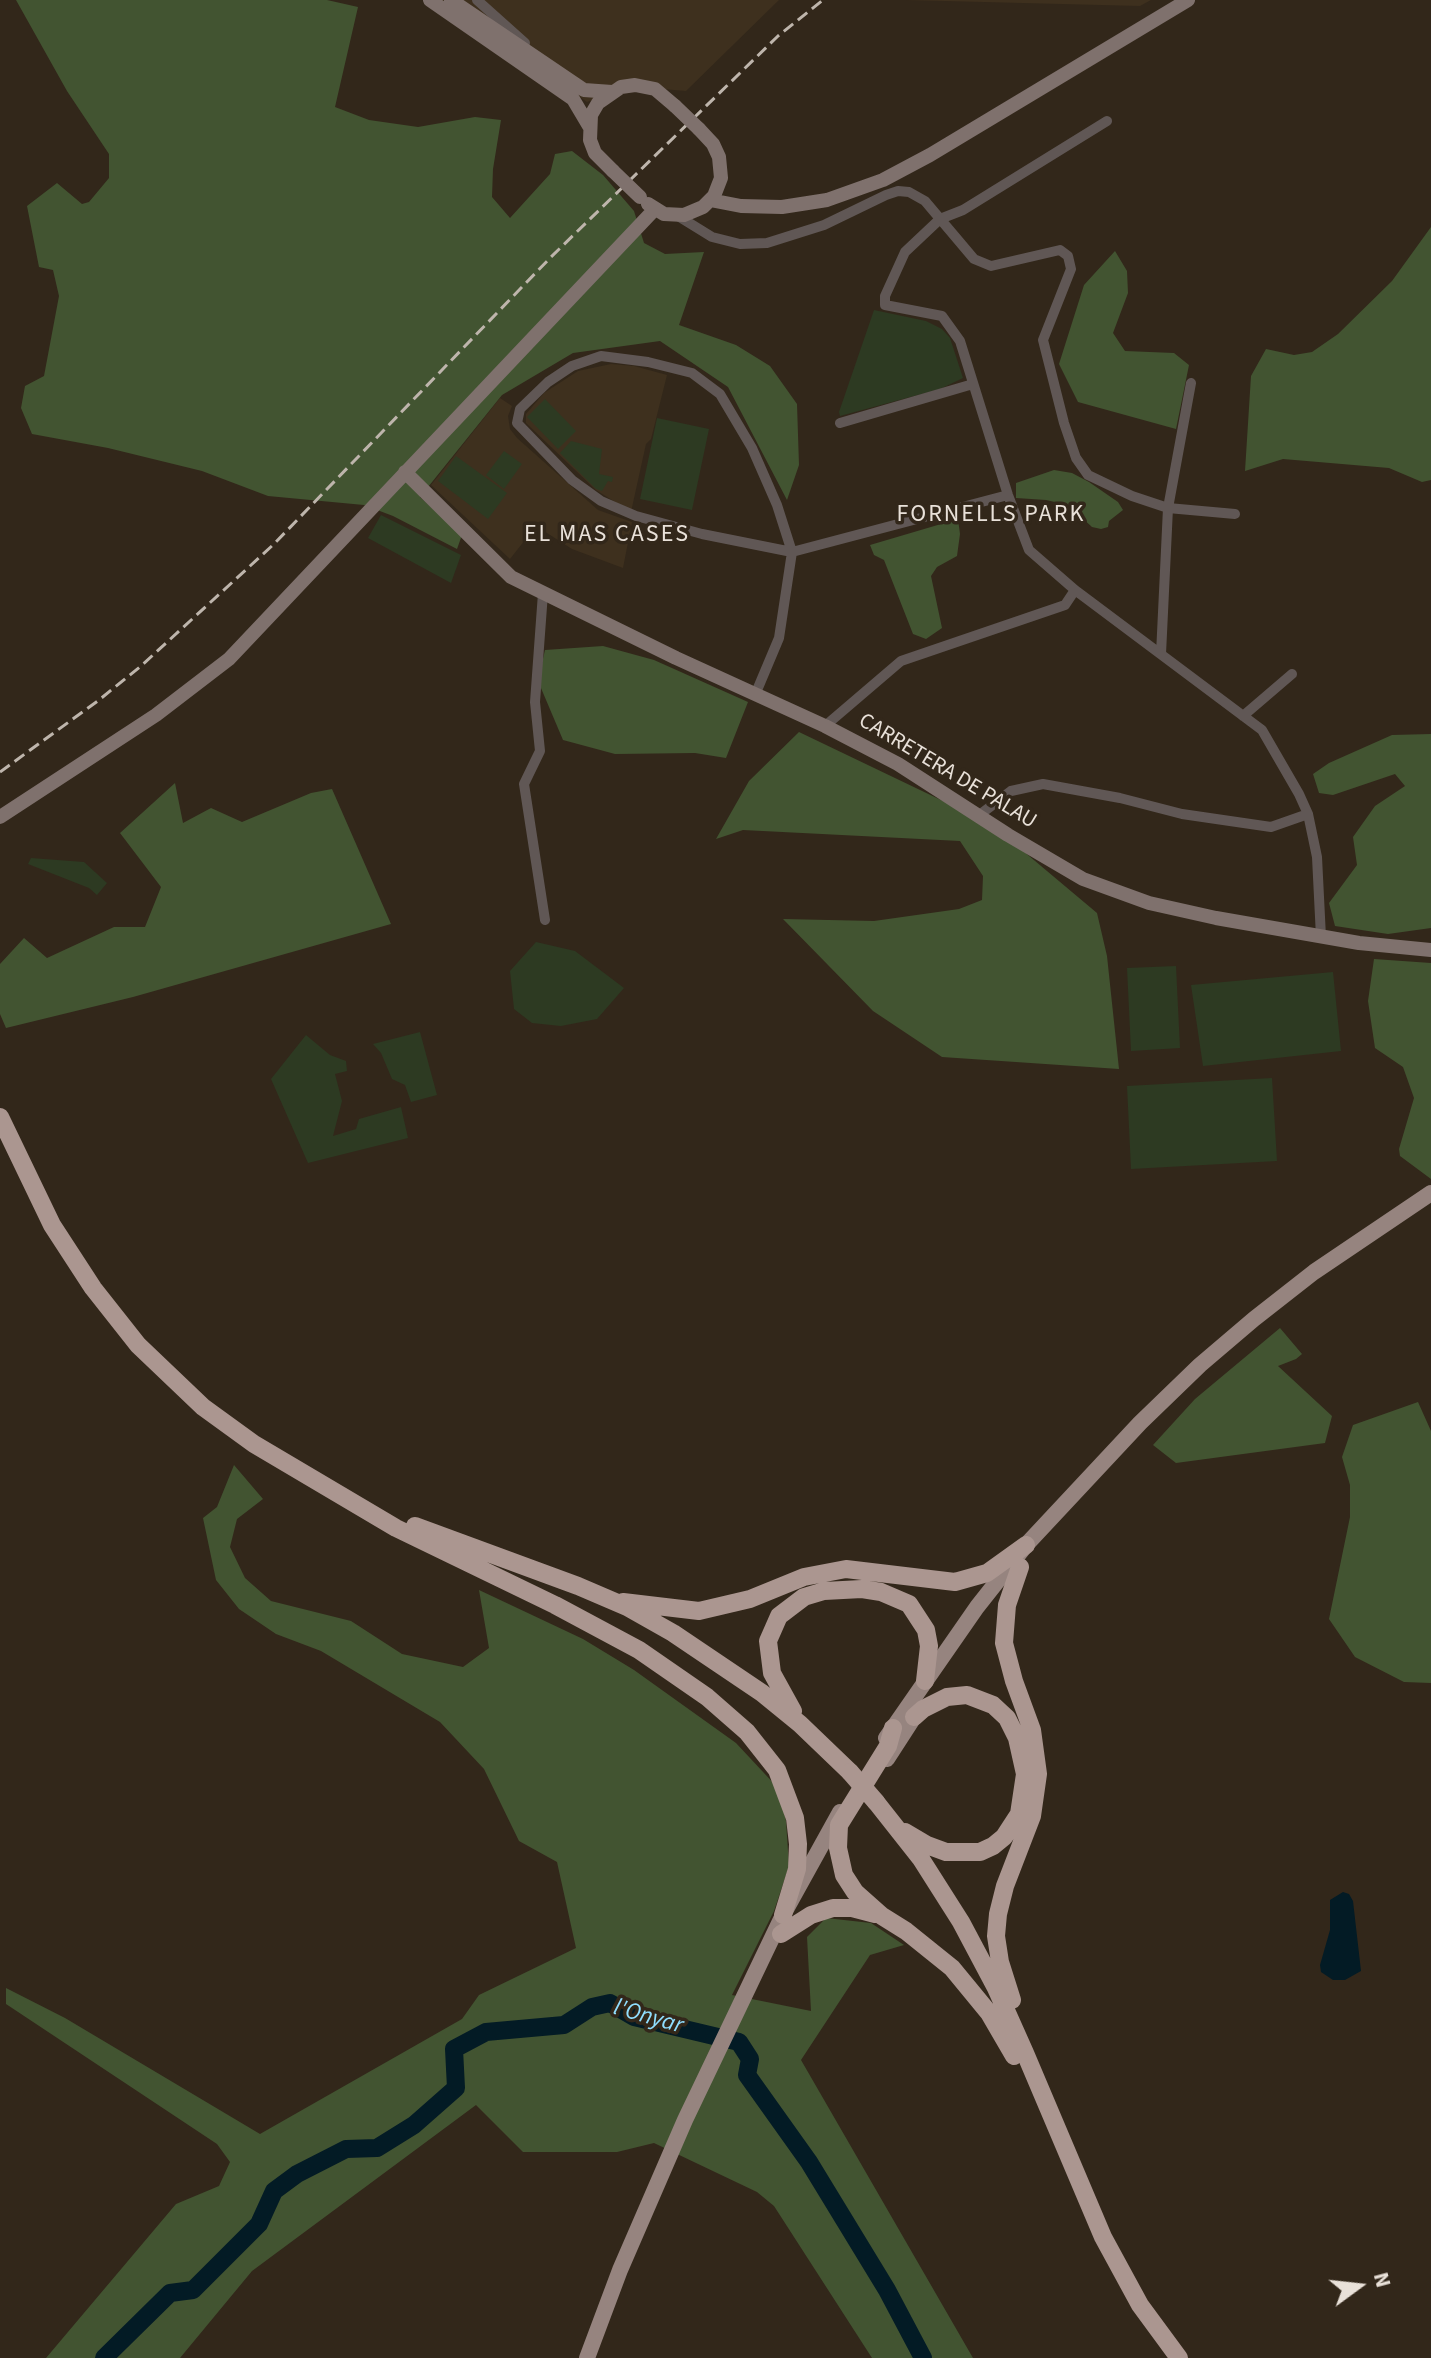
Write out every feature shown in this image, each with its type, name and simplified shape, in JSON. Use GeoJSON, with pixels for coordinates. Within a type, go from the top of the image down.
{"type":"FeatureCollection","features":[{"type":"Feature","properties":{"kind":"highway"},"geometry":{"type":"LineString","coordinates":[[0,1117],[32,1187],[93,1288],[138,1345],[203,1407],[315,1481],[396,1528],[621,1640],[678,1675],[740,1724],[775,1767],[795,1818],[797,1865],[782,1924]]}},
{"type":"Feature","properties":{"kind":"highway"},"geometry":{"type":"LineString","coordinates":[[353,1502],[558,1578],[612,1601],[706,1652],[800,1724],[850,1772],[897,1827],[939,1885],[961,1922],[996,1988],[1103,2237]]}},
{"type":"Feature","properties":{"kind":"highway"},"geometry":{"type":"LineString","coordinates":[[612,1601],[699,1611],[750,1599],[804,1577],[846,1569],[955,1582],[987,1573],[1026,1545]]}},
{"type":"Feature","properties":{"kind":"highway"},"geometry":{"type":"LineString","coordinates":[[1020,1567],[1007,1605],[1004,1643],[1037,1753],[1037,1796],[1005,1886],[996,1936],[1025,2053]]}},
{"type":"Feature","properties":{"kind":"highway"},"geometry":{"type":"LineString","coordinates":[[800,1724],[772,1673],[768,1641],[779,1616],[804,1597],[824,1591],[862,1589],[881,1592],[909,1604],[926,1630],[928,1662],[925,1681]]}},
{"type":"Feature","properties":{"kind":"highway"},"geometry":{"type":"LineString","coordinates":[[897,1827],[946,1852],[980,1852],[993,1846],[1012,1827],[1023,1797],[1025,1774],[1017,1738],[1007,1718],[993,1705],[967,1695],[947,1697],[914,1717]]}},
{"type":"Feature","properties":{"kind":"highway"},"geometry":{"type":"LineString","coordinates":[[893,1728],[888,1746],[839,1825],[838,1856],[844,1875],[855,1892],[882,1916],[952,1968],[989,2013],[1023,2073],[1074,2192],[1140,2305],[1179,2358]]}},
{"type":"Feature","properties":{"kind":"highway"},"geometry":{"type":"LineString","coordinates":[[782,1924],[833,1908],[852,1908],[882,1916]]}},
{"type":"Feature","properties":{"kind":"main road"},"geometry":{"type":"LineString","coordinates":[[587,2358],[620,2270],[679,2132],[758,1968],[835,1819],[925,1681],[1050,1516],[1168,1395],[1254,1319],[1314,1272],[1431,1193]]}},
{"type":"Feature","properties":{"kind":"main road"},"geometry":{"type":"LineString","coordinates":[[782,1924],[914,1717],[1073,1495]]}},
{"type":"Feature","properties":{"kind":"street"},"geometry":{"type":"LineString","coordinates":[[430,0],[573,99],[589,126]]}},
{"type":"Feature","properties":{"kind":"street"},"geometry":{"type":"LineString","coordinates":[[451,0],[584,90],[612,92]]}},
{"type":"Feature","properties":{"kind":"street"},"geometry":{"type":"LineString","coordinates":[[477,0],[545,59],[551,69]]}},
{"type":"Feature","properties":{"kind":"street"},"geometry":{"type":"LineString","coordinates":[[710,200],[764,207],[827,200],[883,180],[1188,0]]}},
{"type":"Feature","properties":{"kind":"street"},"geometry":{"type":"LineString","coordinates":[[677,216],[697,211],[710,200],[720,180],[721,164],[717,150],[663,94],[649,87],[628,86],[612,92],[598,103],[589,126],[595,153],[654,210],[677,216],[712,237],[740,244],[767,243],[799,234],[898,191],[915,194],[925,201],[974,259],[991,266],[1060,250],[1068,256],[1071,269],[1043,340],[1076,458],[1088,475],[1132,496],[1168,508],[1235,514]]}},
{"type":"Feature","properties":{"kind":"street"},"geometry":{"type":"LineString","coordinates":[[1107,121],[963,210],[940,219],[905,252],[885,296],[885,305],[942,316],[960,341],[1008,495],[1029,550],[1075,590],[1262,730],[1308,814],[1317,857],[1321,937]]}},
{"type":"Feature","properties":{"kind":"street"},"geometry":{"type":"LineString","coordinates":[[720,180],[733,194],[764,207]]}},
{"type":"Feature","properties":{"kind":"street"},"geometry":{"type":"LineString","coordinates":[[0,817],[156,715],[229,659],[654,210]]}},
{"type":"Feature","properties":{"kind":"street"},"geometry":{"type":"LineString","coordinates":[[755,695],[779,638],[792,552],[777,505],[752,448],[720,394],[692,373],[648,362],[601,356],[572,366],[548,382],[520,409],[517,423],[572,480],[601,501],[662,523],[792,552],[1008,495]]}},
{"type":"Feature","properties":{"kind":"street"},"geometry":{"type":"LineString","coordinates":[[1161,654],[1168,508],[1191,383]]}},
{"type":"Feature","properties":{"kind":"street"},"geometry":{"type":"LineString","coordinates":[[840,423],[973,384]]}},
{"type":"Feature","properties":{"kind":"street","name":"CARRETERA DE PALAU"},"geometry":{"type":"LineString","coordinates":[[405,472],[511,577],[825,726],[898,764],[1083,879],[1149,903],[1229,921],[1321,937],[1431,950]]}},
{"type":"Feature","properties":{"kind":"street"},"geometry":{"type":"LineString","coordinates":[[825,726],[901,661],[1065,605],[1075,590]]}},
{"type":"Feature","properties":{"kind":"street"},"geometry":{"type":"LineString","coordinates":[[543,593],[535,702],[540,751],[524,784],[545,920]]}},
{"type":"Feature","properties":{"kind":"street"},"geometry":{"type":"LineString","coordinates":[[1243,716],[1292,674]]}},
{"type":"Feature","properties":{"kind":"street"},"geometry":{"type":"LineString","coordinates":[[978,816],[1011,791],[1043,784],[1120,798],[1182,814],[1271,827],[1308,814]]}},
{"type":"Feature","properties":{"kind":"shaded area"},"geometry":{"type":"Polygon","coordinates":[[[440,0],[779,0],[686,91],[627,86],[587,102],[440,0]]]}},
{"type":"Feature","properties":{"kind":"shaded area"},"geometry":{"type":"Polygon","coordinates":[[[905,0],[1151,0],[1140,6],[905,0]]]}},
{"type":"Feature","properties":{"kind":"shaded area"},"geometry":{"type":"Polygon","coordinates":[[[611,364],[634,366],[667,375],[651,439],[646,444],[631,512],[596,490],[526,423],[526,414],[544,393],[578,371],[611,364]]]}},
{"type":"Feature","properties":{"kind":"shaded area"},"geometry":{"type":"Polygon","coordinates":[[[500,398],[512,406],[508,416],[510,429],[517,438],[598,510],[632,522],[623,568],[572,549],[536,526],[510,559],[431,485],[500,398]]]}},
{"type":"Feature","properties":{"kind":"green space"},"geometry":{"type":"Polygon","coordinates":[[[16,0],[327,0],[358,7],[335,107],[369,120],[418,127],[475,117],[501,120],[492,197],[510,218],[550,174],[555,154],[572,151],[603,175],[634,211],[644,243],[665,254],[704,252],[679,325],[736,345],[770,366],[797,404],[799,465],[787,500],[728,387],[660,341],[573,353],[502,395],[420,497],[462,535],[457,549],[393,516],[364,505],[268,496],[202,471],[108,448],[32,434],[21,408],[25,386],[44,376],[59,296],[53,270],[39,267],[27,206],[57,183],[82,204],[89,202],[109,178],[109,154],[67,91],[16,0]]]}},
{"type":"Feature","properties":{"kind":"green space"},"geometry":{"type":"Polygon","coordinates":[[[1431,227],[1431,480],[1422,482],[1389,468],[1283,459],[1245,471],[1251,376],[1266,349],[1294,355],[1312,352],[1338,334],[1392,281],[1431,227]]]}},
{"type":"Feature","properties":{"kind":"green space"},"geometry":{"type":"Polygon","coordinates":[[[1115,251],[1127,271],[1128,293],[1113,333],[1125,351],[1174,353],[1189,365],[1176,429],[1078,402],[1059,364],[1084,285],[1115,251]]]}},
{"type":"Feature","properties":{"kind":"green space"},"geometry":{"type":"Polygon","coordinates":[[[874,310],[926,321],[942,329],[950,338],[963,378],[940,389],[840,416],[874,310]]]}},
{"type":"Feature","properties":{"kind":"green space"},"geometry":{"type":"Polygon","coordinates":[[[545,399],[576,431],[558,449],[527,417],[545,399]]]}},
{"type":"Feature","properties":{"kind":"green space"},"geometry":{"type":"Polygon","coordinates":[[[657,418],[709,429],[692,510],[640,499],[657,418]]]}},
{"type":"Feature","properties":{"kind":"green space"},"geometry":{"type":"Polygon","coordinates":[[[571,441],[602,449],[599,474],[613,477],[602,491],[596,489],[560,453],[571,441]]]}},
{"type":"Feature","properties":{"kind":"green space"},"geometry":{"type":"Polygon","coordinates":[[[504,451],[522,464],[504,489],[486,475],[504,451]]]}},
{"type":"Feature","properties":{"kind":"green space"},"geometry":{"type":"Polygon","coordinates":[[[456,456],[507,493],[488,519],[438,481],[456,456]]]}},
{"type":"Feature","properties":{"kind":"green space"},"geometry":{"type":"Polygon","coordinates":[[[1054,470],[1072,473],[1089,482],[1118,502],[1123,510],[1109,521],[1108,527],[1101,529],[1092,527],[1068,505],[1016,498],[1016,483],[1054,470]]]}},
{"type":"Feature","properties":{"kind":"green space"},"geometry":{"type":"Polygon","coordinates":[[[381,515],[461,555],[451,583],[368,538],[381,515]]]}},
{"type":"Feature","properties":{"kind":"green space"},"geometry":{"type":"Polygon","coordinates":[[[958,519],[960,534],[957,556],[937,567],[931,576],[942,628],[926,639],[913,634],[884,560],[874,555],[870,545],[958,519]]]}},
{"type":"Feature","properties":{"kind":"green space"},"geometry":{"type":"Polygon","coordinates":[[[603,646],[654,660],[748,702],[726,758],[695,753],[615,754],[563,740],[538,681],[545,650],[603,646]]]}},
{"type":"Feature","properties":{"kind":"green space"},"geometry":{"type":"Polygon","coordinates":[[[799,732],[991,824],[1097,913],[1107,956],[1119,1069],[942,1057],[873,1011],[783,919],[874,921],[959,909],[982,900],[983,876],[960,841],[743,830],[716,839],[749,781],[799,732]]]}},
{"type":"Feature","properties":{"kind":"green space"},"geometry":{"type":"Polygon","coordinates":[[[1431,734],[1431,928],[1388,934],[1335,926],[1329,903],[1357,865],[1353,837],[1375,806],[1405,786],[1395,774],[1333,795],[1319,793],[1313,774],[1329,763],[1392,735],[1431,734]]]}},
{"type":"Feature","properties":{"kind":"green space"},"geometry":{"type":"Polygon","coordinates":[[[175,783],[183,823],[211,808],[242,822],[311,793],[332,789],[391,924],[133,997],[6,1028],[0,1014],[0,964],[24,938],[47,958],[114,927],[145,927],[161,887],[120,833],[175,783]]]}},
{"type":"Feature","properties":{"kind":"green space"},"geometry":{"type":"Polygon","coordinates":[[[31,858],[84,862],[107,883],[97,895],[89,888],[28,864],[31,858]]]}},
{"type":"Feature","properties":{"kind":"green space"},"geometry":{"type":"Polygon","coordinates":[[[536,942],[575,951],[624,988],[597,1019],[561,1026],[532,1023],[514,1009],[510,971],[536,942]]]}},
{"type":"Feature","properties":{"kind":"green space"},"geometry":{"type":"Polygon","coordinates":[[[1374,959],[1431,963],[1431,1179],[1400,1156],[1399,1149],[1414,1098],[1403,1067],[1375,1048],[1368,1001],[1374,959]]]}},
{"type":"Feature","properties":{"kind":"green space"},"geometry":{"type":"Polygon","coordinates":[[[1176,966],[1180,1048],[1131,1051],[1127,968],[1176,966]]]}},
{"type":"Feature","properties":{"kind":"green space"},"geometry":{"type":"Polygon","coordinates":[[[1333,972],[1341,1051],[1203,1066],[1191,985],[1333,972]]]}},
{"type":"Feature","properties":{"kind":"green space"},"geometry":{"type":"Polygon","coordinates":[[[420,1032],[437,1095],[411,1102],[405,1085],[392,1079],[381,1053],[373,1044],[420,1032]]]}},
{"type":"Feature","properties":{"kind":"green space"},"geometry":{"type":"Polygon","coordinates":[[[306,1035],[330,1055],[346,1061],[347,1071],[335,1074],[342,1101],[333,1136],[356,1129],[359,1119],[401,1107],[408,1138],[308,1163],[271,1079],[306,1035]]]}},
{"type":"Feature","properties":{"kind":"green space"},"geometry":{"type":"Polygon","coordinates":[[[1272,1078],[1277,1161],[1131,1169],[1127,1086],[1272,1078]]]}},
{"type":"Feature","properties":{"kind":"green space"},"geometry":{"type":"Polygon","coordinates":[[[1280,1328],[1302,1354],[1278,1366],[1332,1416],[1325,1443],[1176,1463],[1153,1445],[1195,1399],[1280,1328]]]}},
{"type":"Feature","properties":{"kind":"green space"},"geometry":{"type":"Polygon","coordinates":[[[1418,1402],[1431,1431],[1431,1683],[1404,1682],[1355,1657],[1329,1619],[1350,1517],[1350,1485],[1342,1457],[1353,1425],[1418,1402]]]}},
{"type":"Feature","properties":{"kind":"green space"},"geometry":{"type":"Polygon","coordinates":[[[234,1465],[263,1499],[237,1519],[230,1547],[245,1578],[271,1601],[351,1621],[402,1654],[463,1667],[489,1648],[479,1590],[583,1639],[634,1670],[736,1743],[778,1788],[786,1821],[789,1866],[774,1911],[732,1995],[811,2011],[807,1937],[826,1918],[871,1923],[904,1945],[870,1955],[801,2060],[973,2358],[872,2358],[774,2206],[757,2192],[654,2143],[617,2152],[523,2152],[476,2105],[252,2271],[180,2358],[46,2358],[176,2204],[219,2186],[230,2162],[217,2144],[6,2004],[6,1988],[65,2018],[260,2134],[462,2019],[479,1995],[576,1948],[557,1862],[519,1841],[484,1769],[440,1722],[321,1651],[276,1634],[239,1609],[216,1580],[203,1518],[217,1507],[234,1465]]]}},
{"type":"Feature","properties":{"kind":"water"},"geometry":{"type":"Polygon","coordinates":[[[1343,1892],[1349,1894],[1353,1901],[1361,1971],[1345,1980],[1333,1980],[1321,1972],[1320,1965],[1330,1930],[1330,1900],[1343,1892]]]}},
{"type":"Feature","properties":{"kind":"waterway","name":"l'Onyar"},"geometry":{"type":"LineString","coordinates":[[104,2358],[170,2293],[193,2290],[259,2224],[274,2191],[297,2174],[346,2149],[377,2148],[414,2125],[456,2088],[454,2049],[486,2032],[564,2025],[592,2007],[610,2003],[634,2017],[739,2042],[750,2059],[747,2075],[809,2162],[887,2290],[923,2358]]}},
{"type":"Feature","properties":{"kind":"railway"},"geometry":{"type":"LineString","coordinates":[[0,772],[141,666],[274,544],[551,257],[778,36],[823,0]]}},
{"type":"Feature","properties":{"kind":"district","name":"FORNELLS PARK"},"geometry":{"type":"Point","coordinates":[991,516]}},
{"type":"Feature","properties":{"kind":"district","name":"EL MAS CASES"},"geometry":{"type":"Point","coordinates":[607,536]}}]}
